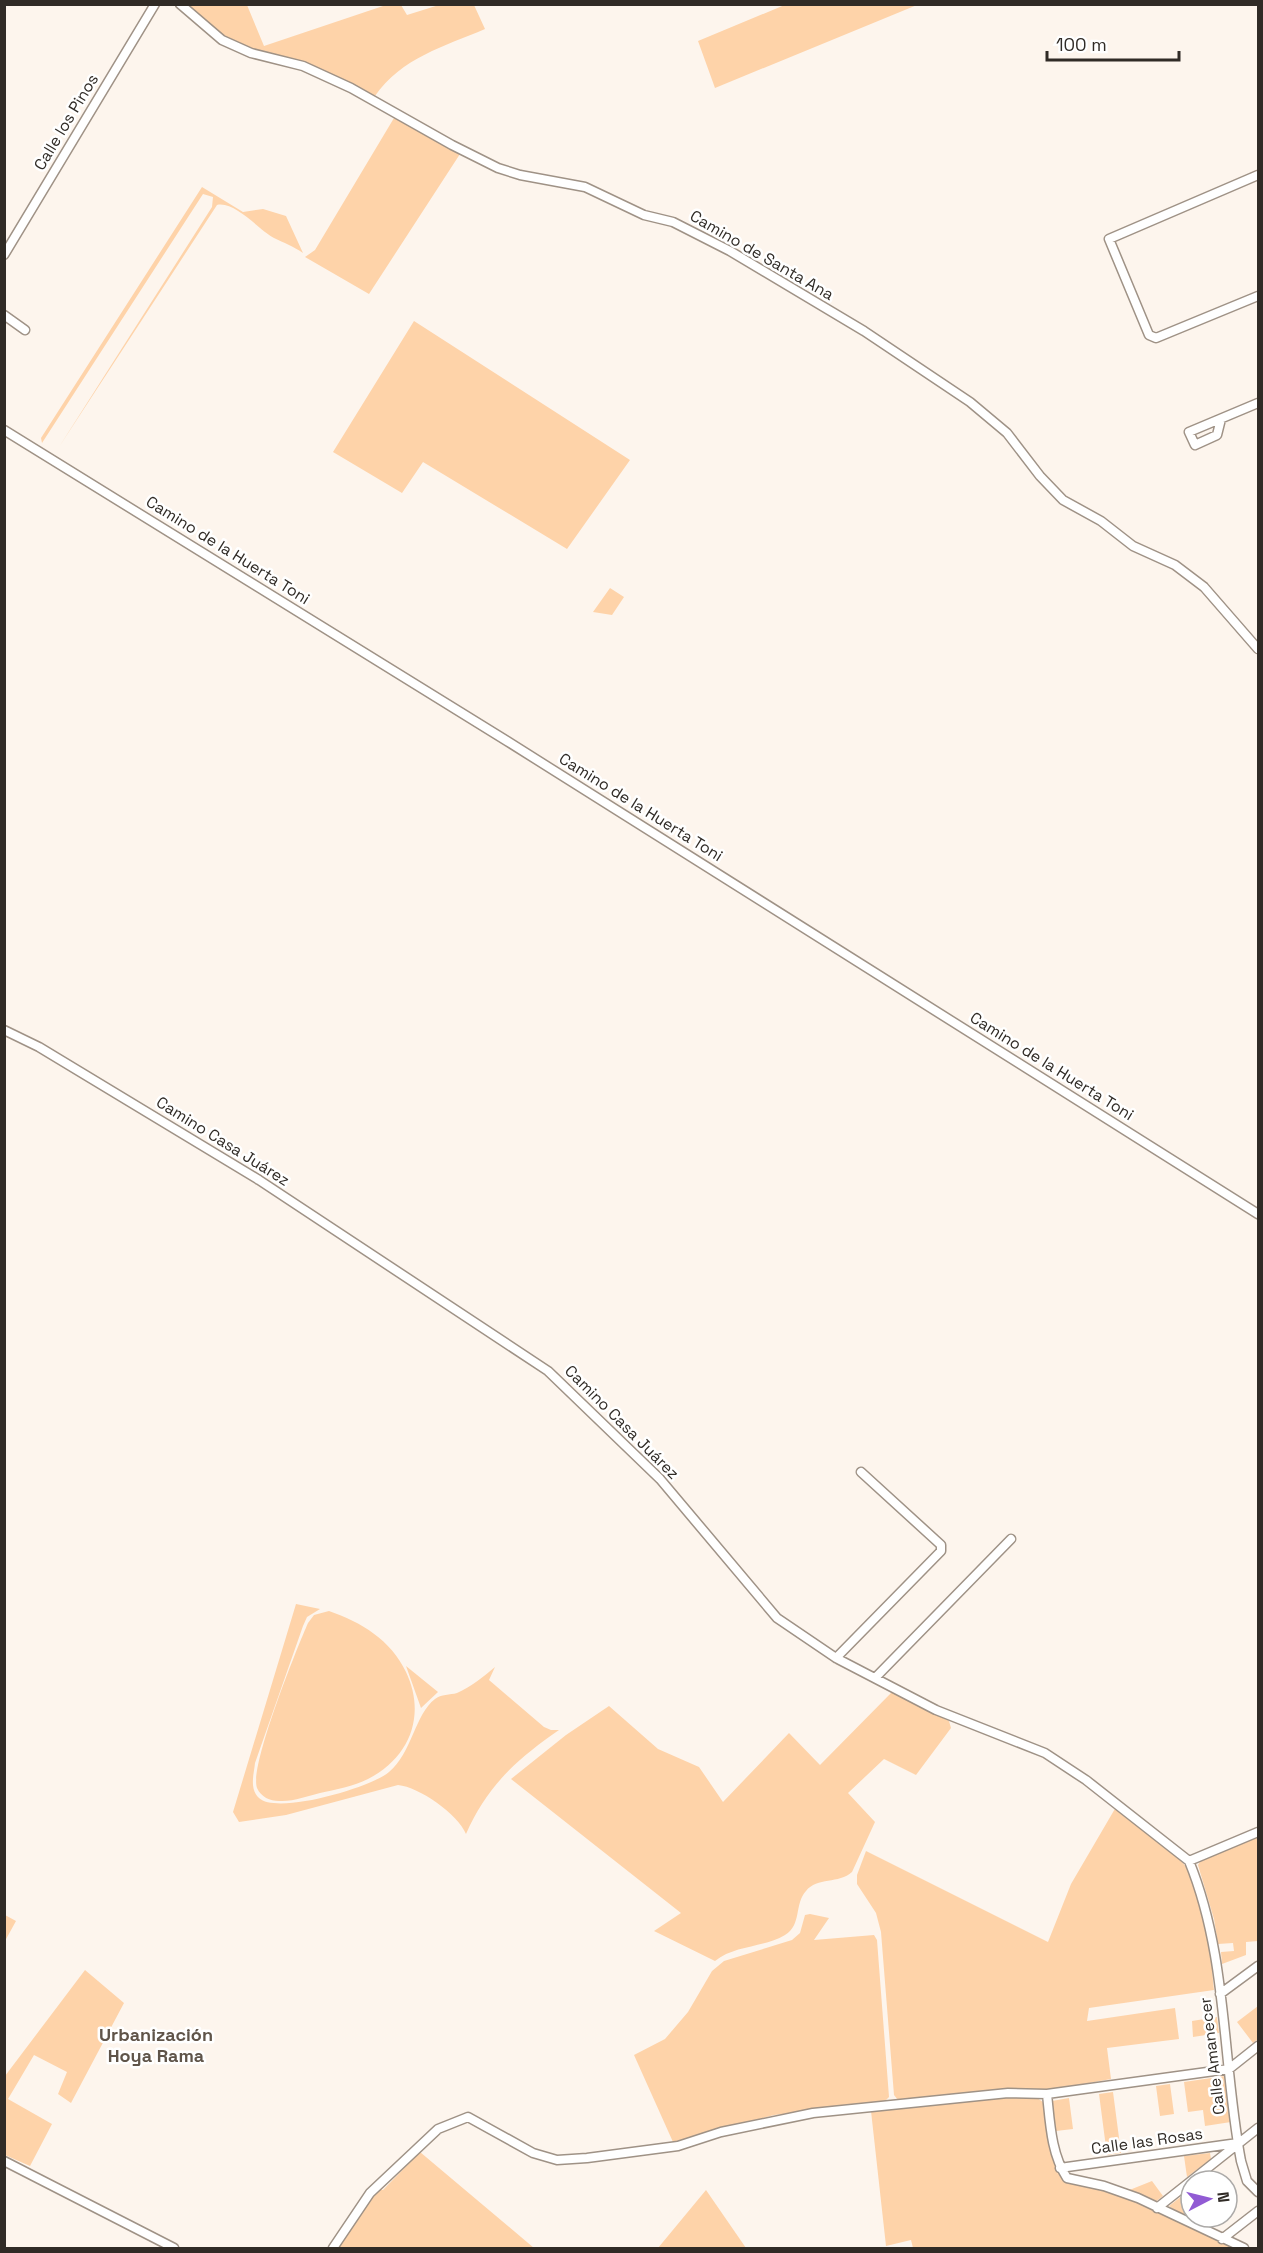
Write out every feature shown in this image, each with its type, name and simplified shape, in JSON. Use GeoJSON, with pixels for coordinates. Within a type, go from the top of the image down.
{"type":"FeatureCollection","features":[{"type":"Feature","properties":{"kind":"street","name":"Calle los Pinos"},"geometry":{"type":"LineString","coordinates":[[4,255],[155,4]]}},
{"type":"Feature","properties":{"kind":"street","name":"Camino de Santa Ana"},"geometry":{"type":"LineString","coordinates":[[180,4],[222,40],[251,53],[278,58],[313,70],[498,168],[520,175],[585,187],[644,215],[673,222],[730,251],[864,331],[970,402],[1007,433],[1040,476],[1064,500],[1101,522],[1133,546],[1175,565],[1204,587],[1258,649]]}},
{"type":"Feature","properties":{"kind":"street"},"geometry":{"type":"LineString","coordinates":[[1258,175],[1109,239],[1149,335],[1156,338],[1258,296]]}},
{"type":"Feature","properties":{"kind":"street"},"geometry":{"type":"LineString","coordinates":[[4,315],[25,330]]}},
{"type":"Feature","properties":{"kind":"street"},"geometry":{"type":"LineString","coordinates":[[1221,419],[1258,403]]}},
{"type":"Feature","properties":{"kind":"street","name":"Camino de la Huerta Toni"},"geometry":{"type":"LineString","coordinates":[[4,430],[517,747],[1258,1214]]}},
{"type":"Feature","properties":{"kind":"street","name":"Camino Casa Juárez"},"geometry":{"type":"LineString","coordinates":[[4,1030],[39,1047],[259,1180],[548,1371],[660,1479],[777,1618],[836,1658],[936,1710],[1045,1753],[1086,1780],[1189,1861]]}},
{"type":"Feature","properties":{"kind":"street"},"geometry":{"type":"LineString","coordinates":[[836,1658],[941,1551],[942,1545],[861,1472]]}},
{"type":"Feature","properties":{"kind":"street"},"geometry":{"type":"LineString","coordinates":[[875,1678],[1011,1539]]}},
{"type":"Feature","properties":{"kind":"street"},"geometry":{"type":"LineString","coordinates":[[1189,1861],[1258,1832]]}},
{"type":"Feature","properties":{"kind":"street","name":"Calle Amanecer"},"geometry":{"type":"LineString","coordinates":[[1189,1861],[1206,1906],[1215,1946],[1228,2069],[1245,2177],[1258,2192]]}},
{"type":"Feature","properties":{"kind":"street"},"geometry":{"type":"LineString","coordinates":[[1220,1994],[1258,1966]]}},
{"type":"Feature","properties":{"kind":"street"},"geometry":{"type":"LineString","coordinates":[[333,2248],[370,2193],[438,2129],[468,2117],[533,2153],[557,2160],[625,2155],[678,2146],[721,2132],[813,2113],[1008,2093],[1047,2094],[1228,2069],[1258,2046]]}},
{"type":"Feature","properties":{"kind":"street"},"geometry":{"type":"LineString","coordinates":[[1047,2094],[1053,2143],[1060,2168],[1067,2178],[1104,2186],[1244,2248]]}},
{"type":"Feature","properties":{"kind":"street"},"geometry":{"type":"LineString","coordinates":[[1157,2208],[1258,2128]]}},
{"type":"Feature","properties":{"kind":"street","name":"Calle las Rosas"},"geometry":{"type":"LineString","coordinates":[[1060,2168],[1238,2143]]}},
{"type":"Feature","properties":{"kind":"street"},"geometry":{"type":"LineString","coordinates":[[4,2161],[174,2248]]}},
{"type":"Feature","properties":{"kind":"street"},"geometry":{"type":"LineString","coordinates":[[1222,2239],[1258,2211]]}},
{"type":"Feature","properties":{"kind":"shaded area"},"geometry":{"type":"Polygon","coordinates":[[[787,4],[917,5],[715,88],[698,41],[787,4]]]}},
{"type":"Feature","properties":{"kind":"shaded area"},"geometry":{"type":"Polygon","coordinates":[[[184,5],[247,5],[264,46],[386,5],[401,5],[407,15],[439,5],[474,5],[485,29],[439,48],[411,63],[386,83],[375,96],[312,66],[293,59],[258,52],[226,37],[184,5]]]}},
{"type":"Feature","properties":{"kind":"shaded area"},"geometry":{"type":"Polygon","coordinates":[[[394,118],[460,154],[369,294],[305,257],[315,250],[394,118]]]}},
{"type":"Feature","properties":{"kind":"shaded area"},"geometry":{"type":"Polygon","coordinates":[[[202,187],[243,212],[263,209],[286,216],[303,253],[274,238],[231,207],[217,205],[59,447],[212,207],[213,197],[203,194],[42,443],[41,438],[202,187]]]}},
{"type":"Feature","properties":{"kind":"shaded area"},"geometry":{"type":"Polygon","coordinates":[[[414,321],[630,460],[567,549],[423,462],[402,493],[333,452],[414,321]]]}},
{"type":"Feature","properties":{"kind":"shaded area"},"geometry":{"type":"Polygon","coordinates":[[[610,588],[624,597],[612,615],[593,612],[610,588]]]}},
{"type":"Feature","properties":{"kind":"shaded area"},"geometry":{"type":"Polygon","coordinates":[[[296,1604],[320,1609],[307,1617],[303,1626],[255,1763],[253,1786],[259,1798],[269,1802],[303,1801],[344,1792],[379,1778],[397,1764],[423,1714],[435,1699],[462,1691],[495,1667],[489,1680],[544,1727],[559,1730],[505,1775],[483,1802],[466,1834],[462,1826],[447,1810],[427,1796],[398,1785],[286,1815],[239,1822],[233,1812],[296,1604]]]}},
{"type":"Feature","properties":{"kind":"shaded area"},"geometry":{"type":"Polygon","coordinates":[[[329,1611],[374,1634],[400,1661],[412,1688],[415,1703],[411,1733],[395,1759],[368,1779],[344,1788],[295,1800],[269,1799],[263,1796],[257,1788],[256,1776],[267,1733],[308,1623],[314,1615],[329,1611]]]}},
{"type":"Feature","properties":{"kind":"shaded area"},"geometry":{"type":"Polygon","coordinates":[[[406,1666],[438,1692],[421,1708],[406,1666]]]}},
{"type":"Feature","properties":{"kind":"shaded area"},"geometry":{"type":"Polygon","coordinates":[[[892,1692],[949,1721],[951,1728],[916,1775],[884,1759],[848,1793],[875,1822],[852,1872],[841,1878],[816,1884],[806,1891],[802,1896],[794,1926],[785,1935],[731,1952],[715,1961],[654,1931],[681,1913],[511,1779],[566,1735],[609,1706],[658,1749],[699,1767],[723,1802],[789,1733],[820,1765],[892,1692]]]}},
{"type":"Feature","properties":{"kind":"shaded area"},"geometry":{"type":"Polygon","coordinates":[[[1116,1807],[1166,1847],[1191,1873],[1198,1888],[1207,1922],[1214,1990],[1089,2008],[1087,2021],[1175,2008],[1179,2039],[1107,2048],[1111,2079],[1045,2091],[1028,2089],[898,2100],[894,2095],[881,1932],[876,1913],[857,1884],[857,1875],[866,1851],[1048,1942],[1071,1884],[1116,1807]]]}},
{"type":"Feature","properties":{"kind":"shaded area"},"geometry":{"type":"Polygon","coordinates":[[[1258,1835],[1258,1941],[1246,1942],[1246,1955],[1222,1964],[1221,1952],[1234,1951],[1233,1943],[1218,1944],[1214,1919],[1198,1865],[1201,1860],[1258,1835]]]}},
{"type":"Feature","properties":{"kind":"shaded area"},"geometry":{"type":"Polygon","coordinates":[[[5,1915],[16,1921],[5,1941],[5,1915]]]}},
{"type":"Feature","properties":{"kind":"shaded area"},"geometry":{"type":"Polygon","coordinates":[[[805,1915],[829,1918],[814,1940],[874,1935],[877,1940],[889,2097],[878,2103],[774,2115],[673,2142],[634,2055],[665,2039],[688,2012],[712,1971],[724,1961],[792,1940],[800,1933],[805,1915]]]}},
{"type":"Feature","properties":{"kind":"shaded area"},"geometry":{"type":"Polygon","coordinates":[[[85,1970],[124,2003],[71,2103],[58,2094],[67,2072],[34,2055],[8,2099],[52,2124],[30,2166],[5,2155],[5,2076],[85,1970]]]}},
{"type":"Feature","properties":{"kind":"shaded area"},"geometry":{"type":"Polygon","coordinates":[[[1258,2006],[1258,2039],[1253,2043],[1237,2022],[1258,2006]]]}},
{"type":"Feature","properties":{"kind":"shaded area"},"geometry":{"type":"Polygon","coordinates":[[[1217,2017],[1219,2033],[1193,2037],[1192,2021],[1217,2017]]]}},
{"type":"Feature","properties":{"kind":"shaded area"},"geometry":{"type":"Polygon","coordinates":[[[1225,2076],[1231,2122],[1205,2126],[1203,2110],[1188,2112],[1184,2082],[1225,2076]]]}},
{"type":"Feature","properties":{"kind":"shaded area"},"geometry":{"type":"Polygon","coordinates":[[[1170,2084],[1174,2114],[1160,2116],[1156,2086],[1170,2084]]]}},
{"type":"Feature","properties":{"kind":"shaded area"},"geometry":{"type":"Polygon","coordinates":[[[1113,2092],[1121,2153],[1107,2155],[1099,2094],[1113,2092]]]}},
{"type":"Feature","properties":{"kind":"shaded area"},"geometry":{"type":"Polygon","coordinates":[[[1012,2096],[1034,2096],[1046,2104],[1051,2147],[1056,2166],[1065,2178],[1136,2202],[1179,2222],[1179,2229],[1194,2229],[1235,2248],[913,2248],[911,2240],[886,2246],[871,2111],[1012,2096]]]}},
{"type":"Feature","properties":{"kind":"shaded area"},"geometry":{"type":"Polygon","coordinates":[[[1069,2098],[1073,2129],[1056,2131],[1052,2101],[1069,2098]]]}},
{"type":"Feature","properties":{"kind":"shaded area"},"geometry":{"type":"Polygon","coordinates":[[[420,2152],[534,2248],[337,2248],[365,2204],[379,2189],[383,2190],[420,2152]]]}},
{"type":"Feature","properties":{"kind":"shaded area"},"geometry":{"type":"Polygon","coordinates":[[[1210,2153],[1211,2159],[1198,2169],[1186,2169],[1184,2156],[1210,2153]]]}},
{"type":"Feature","properties":{"kind":"shaded area"},"geometry":{"type":"Polygon","coordinates":[[[1152,2181],[1163,2196],[1154,2203],[1127,2191],[1152,2181]]]}},
{"type":"Feature","properties":{"kind":"shaded area"},"geometry":{"type":"Polygon","coordinates":[[[706,2190],[746,2248],[658,2248],[706,2190]]]}},
{"type":"Feature","properties":{"kind":"shaded area"},"geometry":{"type":"Polygon","coordinates":[[[1179,2198],[1179,2213],[1169,2206],[1179,2198]]]}},
{"type":"Feature","properties":{"kind":"district","name":"Urbanización Hoya Rama"},"geometry":{"type":"Point","coordinates":[156,2044]}}]}
